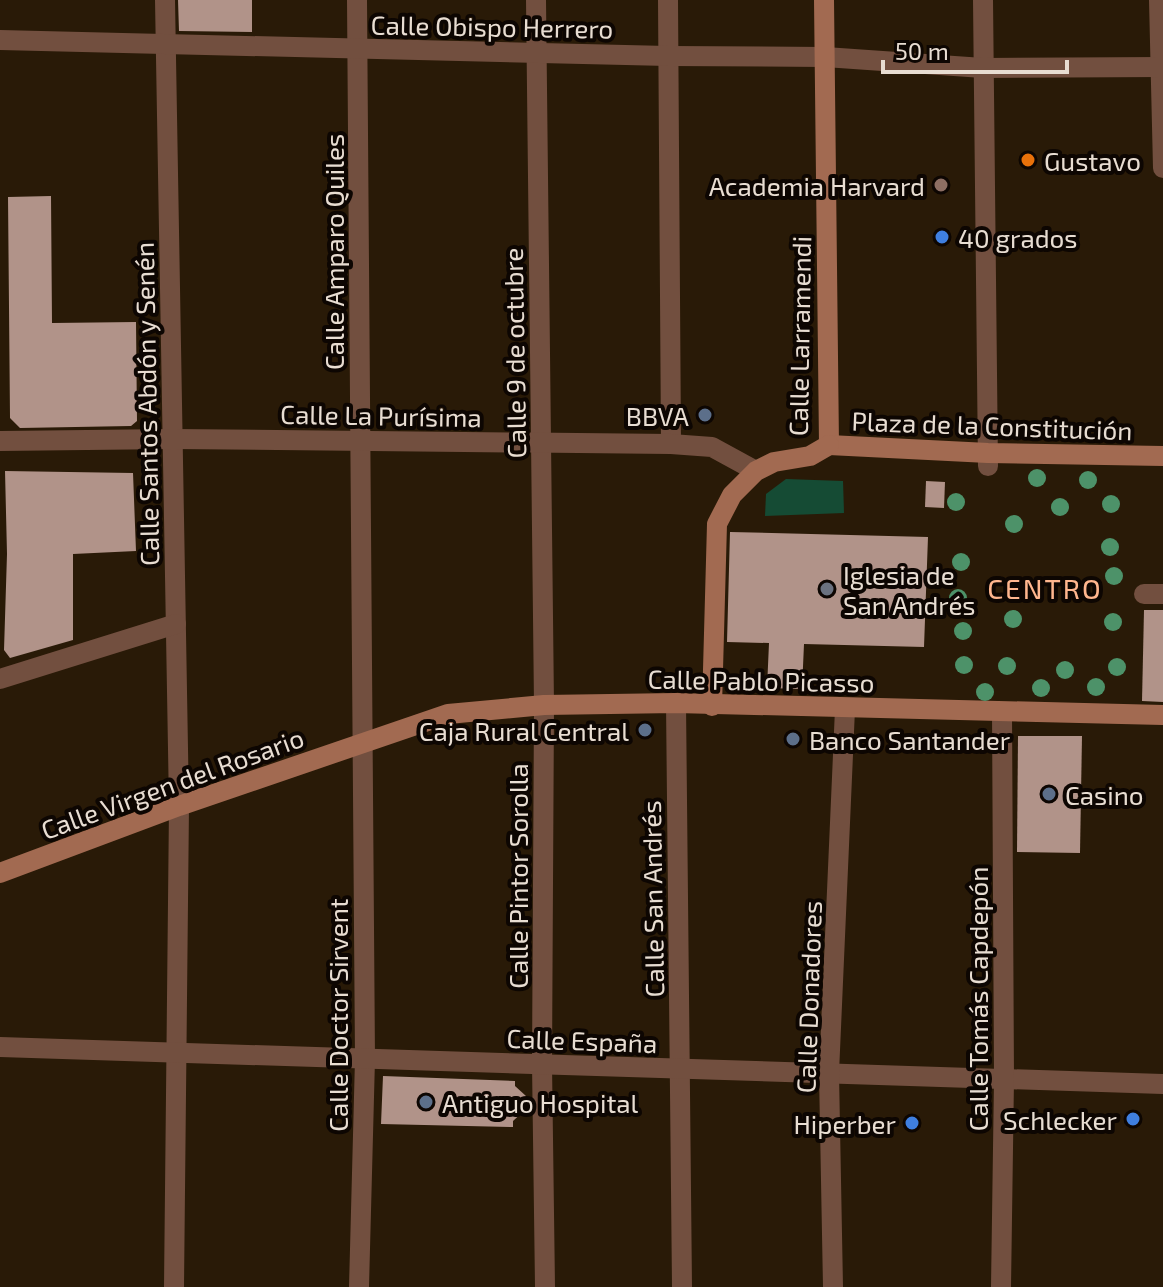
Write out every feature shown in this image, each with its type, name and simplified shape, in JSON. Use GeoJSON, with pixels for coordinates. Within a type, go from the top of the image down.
{"type":"FeatureCollection","features":[{"type":"Feature","properties":{"kind":"main road","name":"Calle Larramendi"},"geometry":{"type":"LineString","coordinates":[[712,706],[717,524],[732,495],[756,471],[774,462],[810,456],[829,445],[824,0]]}},
{"type":"Feature","properties":{"kind":"main road","name":"Plaza de la Constitución"},"geometry":{"type":"LineString","coordinates":[[829,445],[988,460],[1158,456]]}},
{"type":"Feature","properties":{"kind":"main road","name":"Calle Pablo Picasso"},"geometry":{"type":"LineString","coordinates":[[363,743],[448,714],[544,705],[676,703],[1163,715]]}},
{"type":"Feature","properties":{"kind":"main road","name":"Calle Virgen del Rosario"},"geometry":{"type":"LineString","coordinates":[[0,873],[179,806],[363,743]]}},
{"type":"Feature","properties":{"kind":"street","name":"Calle Santos Abdón y Senén"},"geometry":{"type":"LineString","coordinates":[[165,0],[179,806],[174,1287]]}},
{"type":"Feature","properties":{"kind":"street","name":"Calle Amparo Quiles"},"geometry":{"type":"LineString","coordinates":[[357,0],[363,743]]}},
{"type":"Feature","properties":{"kind":"street","name":"Calle 9 de octubre"},"geometry":{"type":"LineString","coordinates":[[536,0],[544,705]]}},
{"type":"Feature","properties":{"kind":"street"},"geometry":{"type":"LineString","coordinates":[[668,0],[671,444]]}},
{"type":"Feature","properties":{"kind":"street"},"geometry":{"type":"LineString","coordinates":[[983,0],[988,460]]}},
{"type":"Feature","properties":{"kind":"street"},"geometry":{"type":"LineString","coordinates":[[1159,0],[1163,168]]}},
{"type":"Feature","properties":{"kind":"street","name":"Calle Obispo Herrero"},"geometry":{"type":"LineString","coordinates":[[0,40],[825,57],[983,68],[1161,67]]}},
{"type":"Feature","properties":{"kind":"street","name":"Calle La Purísima"},"geometry":{"type":"LineString","coordinates":[[0,441],[173,439],[671,444],[712,447],[756,471]]}},
{"type":"Feature","properties":{"kind":"street"},"geometry":{"type":"LineString","coordinates":[[0,679],[176,624]]}},
{"type":"Feature","properties":{"kind":"street","name":"Calle San Andrés"},"geometry":{"type":"LineString","coordinates":[[676,703],[682,1287]]}},
{"type":"Feature","properties":{"kind":"street","name":"Calle Pintor Sorolla"},"geometry":{"type":"LineString","coordinates":[[544,705],[542,1064],[545,1287]]}},
{"type":"Feature","properties":{"kind":"street","name":"Calle Donadores"},"geometry":{"type":"LineString","coordinates":[[833,1287],[829,1073],[845,709]]}},
{"type":"Feature","properties":{"kind":"street","name":"Calle Tomás Capdepón"},"geometry":{"type":"LineString","coordinates":[[1001,1287],[1004,1079],[1002,712]]}},
{"type":"Feature","properties":{"kind":"street","name":"Calle Doctor Sirvent"},"geometry":{"type":"LineString","coordinates":[[359,1287],[365,1059],[363,743]]}},
{"type":"Feature","properties":{"kind":"street","name":"Calle España"},"geometry":{"type":"LineString","coordinates":[[0,1047],[1163,1084]]}},
{"type":"Feature","properties":{"kind":"green space"},"geometry":{"type":"Polygon","coordinates":[[[786,479],[843,481],[844,513],[765,516],[766,494],[786,479]]]}},
{"type":"Feature","properties":{"kind":"building"},"geometry":{"type":"Polygon","coordinates":[[[178,0],[252,0],[252,32],[179,31],[178,0]]]}},
{"type":"Feature","properties":{"kind":"building"},"geometry":{"type":"Polygon","coordinates":[[[51,196],[52,323],[136,322],[137,421],[131,426],[20,428],[10,418],[8,197],[51,196]]]}},
{"type":"Feature","properties":{"kind":"building"},"geometry":{"type":"Polygon","coordinates":[[[5,471],[133,473],[136,551],[73,554],[73,640],[10,658],[4,650],[7,554],[5,471]]]}},
{"type":"Feature","properties":{"kind":"building"},"geometry":{"type":"Polygon","coordinates":[[[926,481],[945,482],[944,508],[925,507],[926,481]]]}},
{"type":"Feature","properties":{"kind":"building","name":"Iglesia de San Andrés"},"geometry":{"type":"Polygon","coordinates":[[[730,532],[928,537],[924,647],[804,644],[802,689],[767,688],[769,643],[727,642],[730,532]]]}},
{"type":"Feature","properties":{"kind":"building"},"geometry":{"type":"Polygon","coordinates":[[[1144,610],[1163,610],[1163,702],[1142,701],[1144,610]]]}},
{"type":"Feature","properties":{"kind":"building","name":"Casino"},"geometry":{"type":"Polygon","coordinates":[[[1018,736],[1082,736],[1080,853],[1017,852],[1018,736]]]}},
{"type":"Feature","properties":{"kind":"building","name":"Antiguo Hospital"},"geometry":{"type":"Polygon","coordinates":[[[383,1076],[515,1081],[515,1086],[526,1096],[528,1103],[513,1121],[513,1127],[381,1124],[383,1076]]]}},
{"type":"Feature","properties":{"kind":"place","name":"Gustavo"},"geometry":{"type":"Point","coordinates":[1028,160]}},
{"type":"Feature","properties":{"kind":"place","name":"Academia Harvard"},"geometry":{"type":"Point","coordinates":[941,185]}},
{"type":"Feature","properties":{"kind":"place","name":"40 grados"},"geometry":{"type":"Point","coordinates":[942,237]}},
{"type":"Feature","properties":{"kind":"place","name":"BBVA"},"geometry":{"type":"Point","coordinates":[705,415]}},
{"type":"Feature","properties":{"kind":"place","name":"Iglesia de San Andrés"},"geometry":{"type":"Point","coordinates":[827,589]}},
{"type":"Feature","properties":{"kind":"place","name":"Caja Rural Central"},"geometry":{"type":"Point","coordinates":[645,730]}},
{"type":"Feature","properties":{"kind":"place","name":"Banco Santander"},"geometry":{"type":"Point","coordinates":[793,739]}},
{"type":"Feature","properties":{"kind":"place","name":"Casino"},"geometry":{"type":"Point","coordinates":[1049,794]}},
{"type":"Feature","properties":{"kind":"place","name":"Antiguo Hospital"},"geometry":{"type":"Point","coordinates":[426,1102]}},
{"type":"Feature","properties":{"kind":"place","name":"Schlecker"},"geometry":{"type":"Point","coordinates":[1133,1119]}},
{"type":"Feature","properties":{"kind":"place","name":"Hiperber"},"geometry":{"type":"Point","coordinates":[912,1123]}},
{"type":"Feature","properties":{"kind":"district","name":"CENTRO"},"geometry":{"type":"Point","coordinates":[1045,588]}}]}
